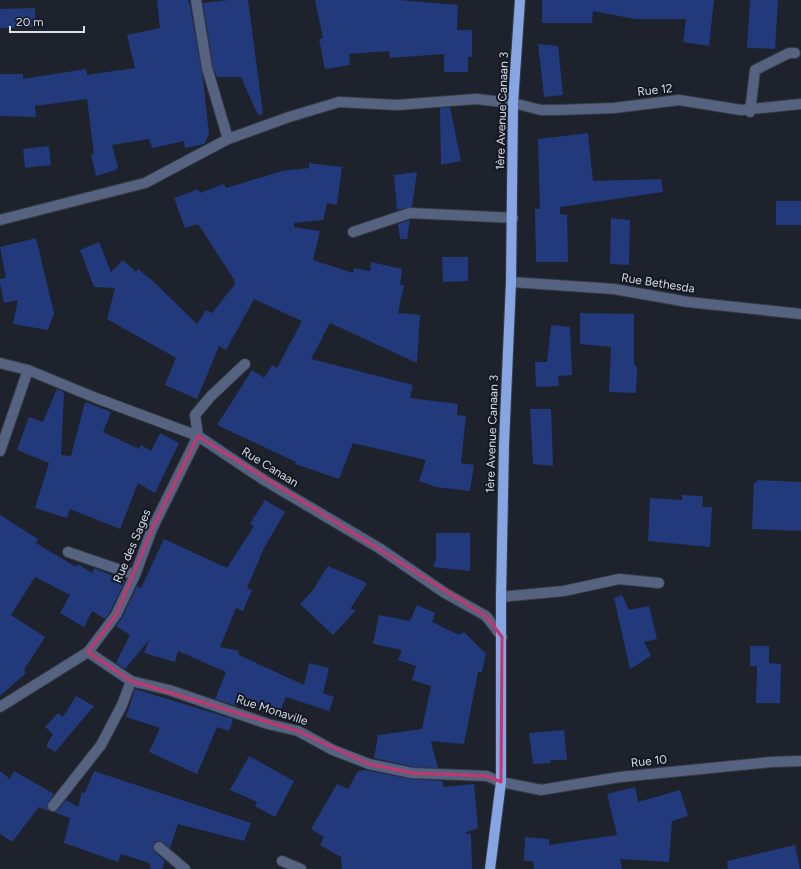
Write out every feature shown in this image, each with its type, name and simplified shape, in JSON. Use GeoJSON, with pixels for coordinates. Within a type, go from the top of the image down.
{"type":"FeatureCollection","features":[{"type":"Feature","properties":{"kind":"main road","name":"1ère Avenue Canaan 3"},"geometry":{"type":"LineString","coordinates":[[490,869],[501,782],[501,597],[504,444],[513,218],[513,103],[520,0]]}},
{"type":"Feature","properties":{"kind":"street"},"geometry":{"type":"LineString","coordinates":[[196,0],[207,68],[228,139]]}},
{"type":"Feature","properties":{"kind":"street"},"geometry":{"type":"LineString","coordinates":[[750,111],[755,70],[789,53],[795,53]]}},
{"type":"Feature","properties":{"kind":"street","name":"Rue 12"},"geometry":{"type":"LineString","coordinates":[[0,220],[145,183],[228,139],[289,117],[339,102],[397,105],[476,99],[513,103],[541,110],[557,110],[614,108],[679,100],[750,111],[801,104]]}},
{"type":"Feature","properties":{"kind":"street"},"geometry":{"type":"LineString","coordinates":[[352,232],[410,213],[513,218]]}},
{"type":"Feature","properties":{"kind":"street","name":"Rue Bethesda"},"geometry":{"type":"LineString","coordinates":[[511,282],[614,289],[688,302],[801,314]]}},
{"type":"Feature","properties":{"kind":"street","name":"Rue Canaan"},"geometry":{"type":"LineString","coordinates":[[0,363],[28,370],[96,398],[198,436],[264,480],[379,548],[445,593],[486,616],[502,637]]}},
{"type":"Feature","properties":{"kind":"street"},"geometry":{"type":"LineString","coordinates":[[198,436],[195,415],[211,396],[245,364]]}},
{"type":"Feature","properties":{"kind":"street"},"geometry":{"type":"LineString","coordinates":[[0,451],[28,370]]}},
{"type":"Feature","properties":{"kind":"street","name":"Rue des Sages"},"geometry":{"type":"LineString","coordinates":[[1,703],[88,652],[116,615],[135,574],[152,529],[198,436]]}},
{"type":"Feature","properties":{"kind":"street"},"geometry":{"type":"LineString","coordinates":[[68,552],[135,574]]}},
{"type":"Feature","properties":{"kind":"street"},"geometry":{"type":"LineString","coordinates":[[501,597],[564,591],[619,580],[659,583]]}},
{"type":"Feature","properties":{"kind":"street","name":"Rue Monaville"},"geometry":{"type":"LineString","coordinates":[[88,652],[131,681],[169,690],[268,724],[298,731],[333,750],[369,764],[412,773],[487,776],[501,782]]}},
{"type":"Feature","properties":{"kind":"street"},"geometry":{"type":"LineString","coordinates":[[53,806],[101,745],[122,705],[131,681]]}},
{"type":"Feature","properties":{"kind":"street","name":"Rue 10"},"geometry":{"type":"LineString","coordinates":[[501,782],[540,790],[620,777],[770,762],[801,761]]}},
{"type":"Feature","properties":{"kind":"street"},"geometry":{"type":"LineString","coordinates":[[159,847],[185,869]]}},
{"type":"Feature","properties":{"kind":"street"},"geometry":{"type":"LineString","coordinates":[[282,861],[301,869]]}},
{"type":"Feature","properties":{"kind":"highlighted area"},"geometry":{"type":"Polygon","coordinates":[[[198,436],[486,616],[502,637],[501,782],[487,776],[412,773],[369,764],[298,731],[131,681],[88,652],[116,615],[152,529],[198,436]]]}},
{"type":"Feature","properties":{"kind":"building"},"geometry":{"type":"Polygon","coordinates":[[[157,0],[188,0],[190,5],[203,79],[209,134],[204,144],[185,148],[184,141],[152,148],[149,139],[112,145],[118,167],[116,170],[96,176],[91,155],[94,154],[87,99],[35,106],[36,117],[0,116],[0,74],[23,74],[23,79],[86,69],[87,75],[135,68],[127,35],[160,28],[157,0]]]}},
{"type":"Feature","properties":{"kind":"building"},"geometry":{"type":"Polygon","coordinates":[[[229,0],[248,0],[263,114],[258,115],[241,77],[217,77],[213,67],[203,3],[229,0]]]}},
{"type":"Feature","properties":{"kind":"building"},"geometry":{"type":"Polygon","coordinates":[[[315,0],[399,0],[458,5],[457,30],[472,30],[472,57],[468,57],[468,72],[444,72],[444,54],[390,58],[389,51],[349,54],[350,65],[325,69],[319,39],[323,38],[315,0]]]}},
{"type":"Feature","properties":{"kind":"building"},"geometry":{"type":"Polygon","coordinates":[[[542,0],[714,0],[709,46],[683,42],[686,19],[635,19],[593,11],[592,23],[542,23],[542,0]]]}},
{"type":"Feature","properties":{"kind":"building"},"geometry":{"type":"Polygon","coordinates":[[[750,0],[778,0],[775,49],[747,48],[750,0]]]}},
{"type":"Feature","properties":{"kind":"building"},"geometry":{"type":"Polygon","coordinates":[[[35,8],[36,27],[0,28],[0,9],[35,8]]]}},
{"type":"Feature","properties":{"kind":"building"},"geometry":{"type":"Polygon","coordinates":[[[538,44],[558,46],[563,95],[544,97],[538,44]]]}},
{"type":"Feature","properties":{"kind":"building"},"geometry":{"type":"Polygon","coordinates":[[[450,107],[461,161],[441,165],[440,108],[450,107]]]}},
{"type":"Feature","properties":{"kind":"building"},"geometry":{"type":"Polygon","coordinates":[[[588,133],[593,181],[661,179],[663,192],[560,207],[560,214],[567,215],[568,262],[536,262],[535,209],[540,209],[538,139],[588,133]]]}},
{"type":"Feature","properties":{"kind":"building"},"geometry":{"type":"Polygon","coordinates":[[[49,146],[51,165],[25,168],[23,149],[49,146]]]}},
{"type":"Feature","properties":{"kind":"building"},"geometry":{"type":"Polygon","coordinates":[[[309,163],[342,167],[337,205],[327,203],[323,220],[294,223],[294,227],[320,231],[313,260],[353,273],[354,268],[370,271],[371,262],[402,269],[400,285],[404,285],[398,313],[420,315],[417,363],[330,323],[311,359],[413,385],[410,398],[458,404],[457,415],[466,416],[461,463],[474,465],[470,491],[436,487],[419,481],[426,460],[353,443],[339,479],[295,464],[296,462],[217,425],[252,370],[264,378],[272,365],[277,368],[302,321],[254,299],[226,350],[219,346],[197,399],[165,385],[176,358],[107,319],[115,288],[94,287],[80,250],[99,242],[111,272],[123,260],[136,272],[138,269],[153,281],[197,324],[206,310],[212,313],[235,284],[235,281],[198,224],[185,228],[174,198],[198,189],[200,193],[224,184],[226,188],[282,171],[309,168],[309,163]]]}},
{"type":"Feature","properties":{"kind":"building"},"geometry":{"type":"Polygon","coordinates":[[[417,172],[412,207],[397,210],[394,175],[417,172]]]}},
{"type":"Feature","properties":{"kind":"building"},"geometry":{"type":"Polygon","coordinates":[[[776,201],[801,201],[801,225],[776,225],[776,201]]]}},
{"type":"Feature","properties":{"kind":"building"},"geometry":{"type":"Polygon","coordinates":[[[611,218],[630,220],[629,265],[610,264],[611,218]]]}},
{"type":"Feature","properties":{"kind":"building"},"geometry":{"type":"Polygon","coordinates":[[[410,220],[407,239],[400,239],[398,224],[410,220]]]}},
{"type":"Feature","properties":{"kind":"building"},"geometry":{"type":"Polygon","coordinates":[[[36,238],[54,313],[48,330],[13,324],[18,300],[4,303],[0,283],[0,279],[6,278],[0,247],[36,238]]]}},
{"type":"Feature","properties":{"kind":"building"},"geometry":{"type":"Polygon","coordinates":[[[442,257],[468,257],[468,281],[443,282],[442,257]]]}},
{"type":"Feature","properties":{"kind":"building"},"geometry":{"type":"Polygon","coordinates":[[[580,313],[634,314],[634,365],[637,366],[636,393],[609,392],[611,347],[580,344],[580,313]]]}},
{"type":"Feature","properties":{"kind":"building"},"geometry":{"type":"Polygon","coordinates":[[[551,325],[570,327],[572,375],[558,376],[559,386],[536,387],[535,362],[547,362],[551,325]]]}},
{"type":"Feature","properties":{"kind":"building"},"geometry":{"type":"Polygon","coordinates":[[[57,389],[64,392],[61,455],[71,456],[85,402],[111,412],[103,432],[139,449],[141,445],[151,451],[160,433],[179,443],[155,493],[138,483],[120,529],[70,509],[67,518],[35,508],[49,463],[17,450],[29,417],[43,422],[57,389]]]}},
{"type":"Feature","properties":{"kind":"building"},"geometry":{"type":"Polygon","coordinates":[[[530,409],[551,409],[553,466],[533,464],[530,409]]]}},
{"type":"Feature","properties":{"kind":"building"},"geometry":{"type":"Polygon","coordinates":[[[757,480],[801,482],[801,531],[752,529],[754,482],[757,483],[757,480]]]}},
{"type":"Feature","properties":{"kind":"building"},"geometry":{"type":"Polygon","coordinates":[[[682,495],[703,496],[702,507],[712,507],[710,547],[648,541],[650,498],[682,500],[682,495]]]}},
{"type":"Feature","properties":{"kind":"building"},"geometry":{"type":"Polygon","coordinates":[[[265,500],[285,512],[264,548],[247,588],[252,590],[243,611],[236,608],[220,647],[239,651],[239,655],[304,685],[309,663],[329,668],[323,693],[334,697],[329,711],[286,697],[277,718],[238,702],[237,706],[215,699],[226,672],[178,651],[175,662],[144,653],[149,640],[125,669],[116,663],[130,635],[116,626],[122,618],[137,586],[141,588],[164,539],[227,568],[254,526],[250,524],[265,500]]]}},
{"type":"Feature","properties":{"kind":"building"},"geometry":{"type":"Polygon","coordinates":[[[0,515],[38,539],[36,543],[76,567],[78,564],[92,573],[94,568],[125,581],[105,619],[92,611],[84,627],[60,613],[70,595],[35,577],[11,615],[45,637],[24,670],[26,673],[0,696],[0,515]]]}},
{"type":"Feature","properties":{"kind":"building"},"geometry":{"type":"Polygon","coordinates":[[[436,533],[470,533],[470,571],[433,567],[436,559],[436,533]]]}},
{"type":"Feature","properties":{"kind":"building"},"geometry":{"type":"Polygon","coordinates":[[[328,566],[367,583],[350,609],[356,610],[333,635],[300,604],[313,590],[328,566]]]}},
{"type":"Feature","properties":{"kind":"building"},"geometry":{"type":"Polygon","coordinates":[[[622,595],[629,610],[649,606],[657,639],[644,642],[651,656],[630,669],[614,598],[622,595]]]}},
{"type":"Feature","properties":{"kind":"building"},"geometry":{"type":"Polygon","coordinates":[[[417,605],[435,613],[432,622],[459,635],[464,632],[486,654],[482,672],[478,672],[464,744],[431,741],[438,768],[413,767],[374,758],[378,735],[422,729],[431,686],[412,680],[416,666],[398,660],[402,650],[373,644],[379,615],[410,621],[417,605]]]}},
{"type":"Feature","properties":{"kind":"building"},"geometry":{"type":"Polygon","coordinates":[[[750,646],[769,646],[769,663],[781,664],[780,703],[756,703],[757,666],[750,666],[750,646]]]}},
{"type":"Feature","properties":{"kind":"building"},"geometry":{"type":"Polygon","coordinates":[[[135,689],[233,719],[229,731],[217,727],[197,774],[149,752],[160,728],[126,717],[135,689]]]}},
{"type":"Feature","properties":{"kind":"building"},"geometry":{"type":"Polygon","coordinates":[[[76,696],[94,706],[55,752],[46,746],[53,734],[45,727],[58,713],[63,717],[76,696]]]}},
{"type":"Feature","properties":{"kind":"building"},"geometry":{"type":"Polygon","coordinates":[[[564,730],[567,760],[550,760],[551,763],[533,764],[529,733],[564,730]]]}},
{"type":"Feature","properties":{"kind":"building"},"geometry":{"type":"Polygon","coordinates":[[[249,756],[294,781],[275,817],[255,806],[257,802],[230,790],[249,756]]]}},
{"type":"Feature","properties":{"kind":"building"},"geometry":{"type":"Polygon","coordinates":[[[365,770],[411,779],[442,781],[444,787],[474,784],[478,828],[464,833],[471,834],[472,869],[342,869],[341,857],[320,845],[324,837],[311,829],[337,784],[348,789],[358,771],[365,770]]]}},
{"type":"Feature","properties":{"kind":"building"},"geometry":{"type":"Polygon","coordinates":[[[0,771],[10,779],[14,771],[54,794],[47,805],[49,811],[39,807],[12,842],[0,834],[0,771]]]}},
{"type":"Feature","properties":{"kind":"building"},"geometry":{"type":"Polygon","coordinates":[[[94,771],[251,823],[244,841],[178,824],[170,848],[160,841],[156,841],[153,845],[155,852],[165,861],[162,869],[151,869],[149,863],[121,854],[118,862],[64,843],[70,818],[53,812],[58,810],[66,800],[78,807],[82,792],[85,793],[94,771]]]}},
{"type":"Feature","properties":{"kind":"building"},"geometry":{"type":"Polygon","coordinates":[[[635,787],[638,802],[680,790],[688,816],[672,821],[669,862],[620,859],[622,869],[534,869],[533,861],[524,861],[525,837],[549,839],[549,845],[617,835],[607,794],[635,787]]]}},
{"type":"Feature","properties":{"kind":"building"},"geometry":{"type":"Polygon","coordinates":[[[795,845],[800,869],[728,869],[727,861],[795,845]]]}}]}
